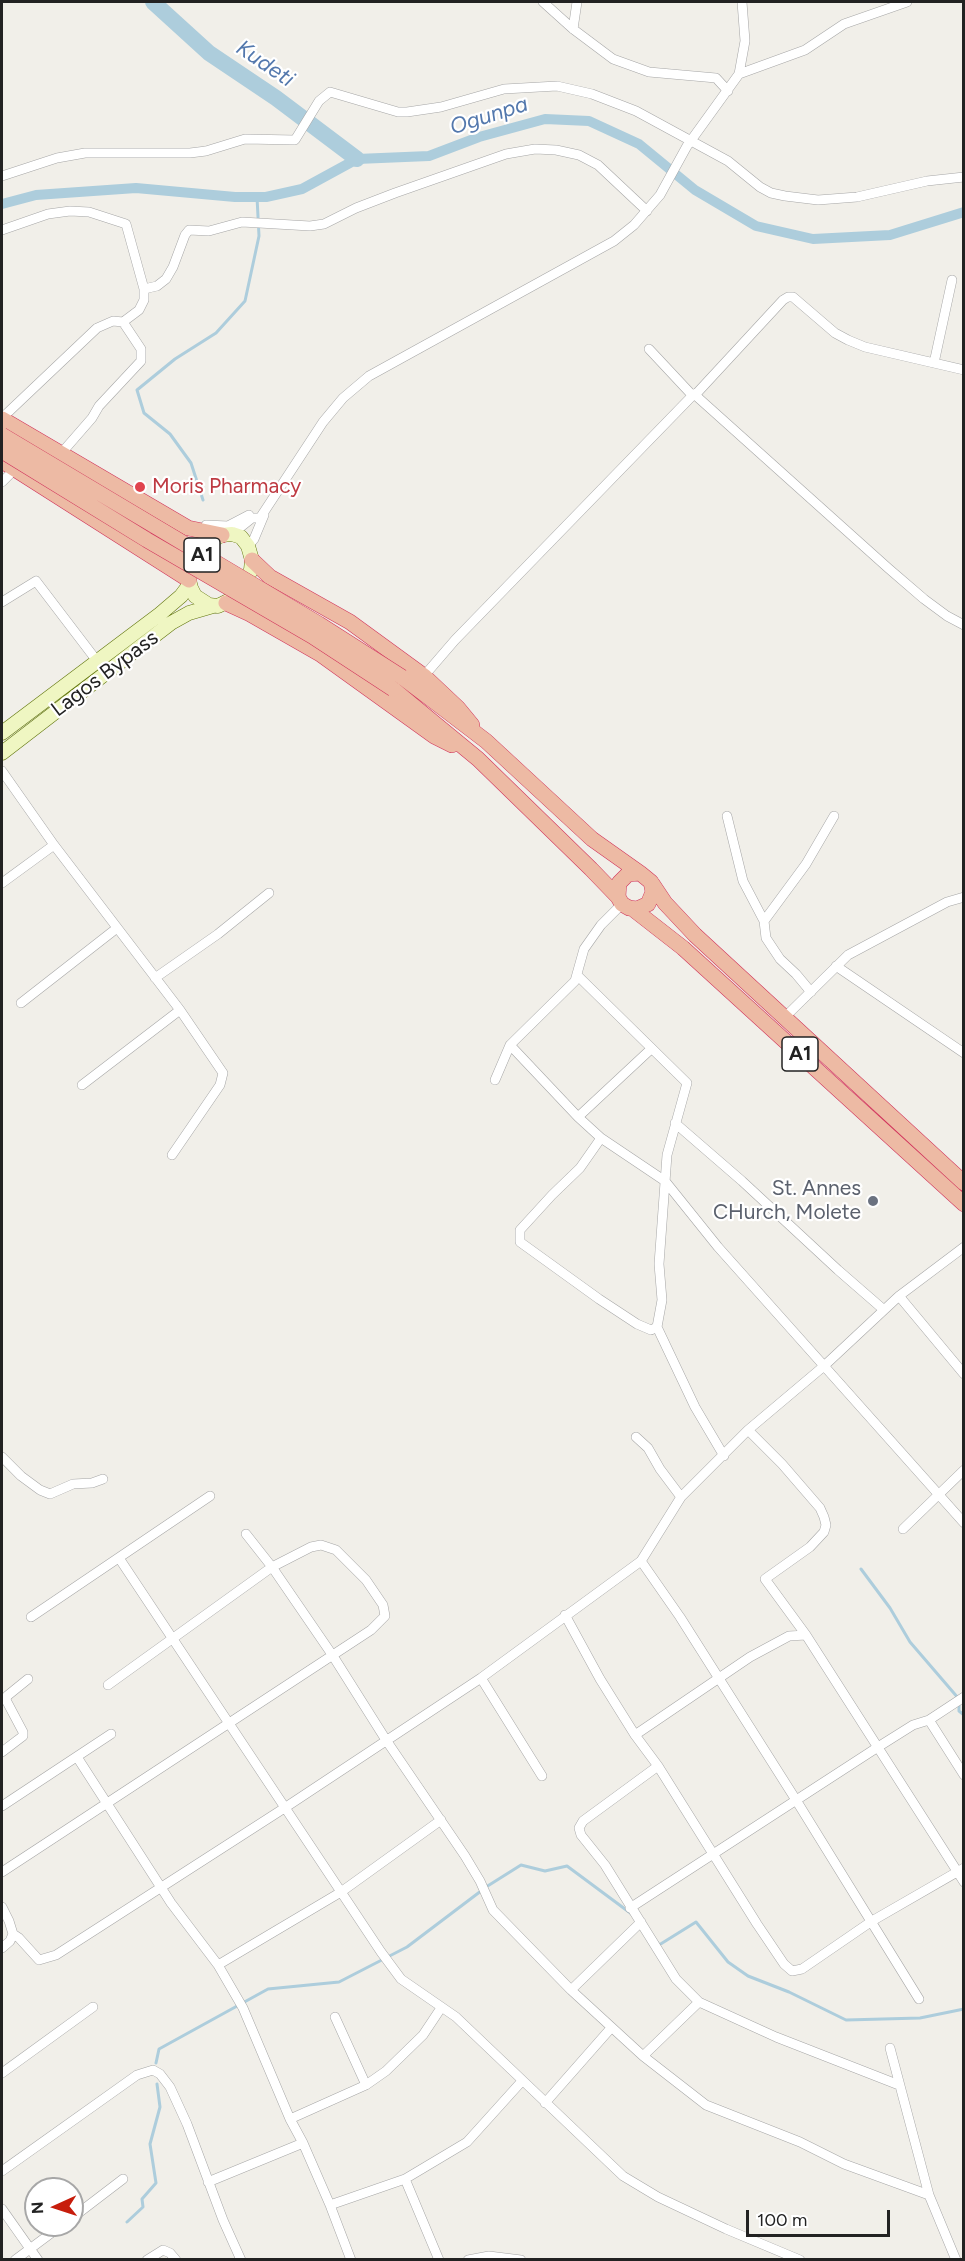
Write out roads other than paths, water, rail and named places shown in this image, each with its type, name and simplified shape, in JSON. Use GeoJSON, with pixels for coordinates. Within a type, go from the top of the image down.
{"type":"FeatureCollection","features":[{"type":"Feature","properties":{"kind":"highway"},"geometry":{"type":"LineString","coordinates":[[3,417],[188,528],[227,535]]}},
{"type":"Feature","properties":{"kind":"highway","name":"A1"},"geometry":{"type":"LineString","coordinates":[[2,435],[327,629],[397,683],[624,903],[683,948],[963,1204]]}},
{"type":"Feature","properties":{"kind":"highway","name":"A1"},"geometry":{"type":"LineString","coordinates":[[2,451],[147,540],[397,683],[486,741],[591,839],[645,878],[679,920],[963,1183]]}},
{"type":"Feature","properties":{"kind":"highway"},"geometry":{"type":"LineString","coordinates":[[2,461],[189,582]]}},
{"type":"Feature","properties":{"kind":"highway"},"geometry":{"type":"LineString","coordinates":[[250,553],[270,577],[350,622],[423,676],[458,708],[486,741]]}},
{"type":"Feature","properties":{"kind":"highway"},"geometry":{"type":"LineString","coordinates":[[220,604],[250,614],[320,654],[434,736],[478,759]]}},
{"type":"Feature","properties":{"kind":"highway"},"geometry":{"type":"LineString","coordinates":[[627,874],[645,878],[653,892],[648,904],[643,907],[624,903],[617,889],[622,878],[627,874]]}},
{"type":"Feature","properties":{"kind":"main road"},"geometry":{"type":"LineString","coordinates":[[227,535],[241,537],[250,553],[245,582],[220,604],[202,603],[195,596],[189,582],[192,564],[207,543],[227,535]]}},
{"type":"Feature","properties":{"kind":"main road","name":"Lagos Bypass"},"geometry":{"type":"LineString","coordinates":[[2,733],[166,610],[181,596],[189,582]]}},
{"type":"Feature","properties":{"kind":"main road","name":"Lagos Bypass"},"geometry":{"type":"LineString","coordinates":[[2,753],[171,624],[189,613],[220,604]]}},
{"type":"Feature","properties":{"kind":"street"},"geometry":{"type":"LineString","coordinates":[[543,2],[596,48],[627,66],[665,75],[716,78],[728,91]]}},
{"type":"Feature","properties":{"kind":"street"},"geometry":{"type":"LineString","coordinates":[[573,29],[577,2]]}},
{"type":"Feature","properties":{"kind":"street"},"geometry":{"type":"LineString","coordinates":[[260,518],[323,422],[343,398],[369,376],[614,241],[647,211],[660,195],[689,144],[740,74],[745,41],[742,2]]}},
{"type":"Feature","properties":{"kind":"street"},"geometry":{"type":"LineString","coordinates":[[740,74],[805,50],[844,24],[907,2]]}},
{"type":"Feature","properties":{"kind":"street"},"geometry":{"type":"LineString","coordinates":[[2,176],[57,158],[85,153],[190,153],[225,146],[239,140],[298,139],[319,101],[330,92],[398,112],[407,112],[441,107],[504,89],[557,86],[592,94],[636,111],[689,144],[728,161],[771,193],[801,199],[825,200],[857,197],[927,181],[963,177]]}},
{"type":"Feature","properties":{"kind":"street"},"geometry":{"type":"LineString","coordinates":[[144,289],[166,279],[189,230],[209,231],[242,222],[310,226],[324,224],[394,193],[506,154],[535,149],[556,150],[579,155],[598,165],[647,211]]}},
{"type":"Feature","properties":{"kind":"street"},"geometry":{"type":"LineString","coordinates":[[2,230],[48,214],[70,211],[90,212],[126,224],[144,289],[144,300],[139,310],[123,322],[113,321],[97,327],[3,417],[65,449],[118,488],[197,524],[228,526],[246,516],[260,518]]}},
{"type":"Feature","properties":{"kind":"street"},"geometry":{"type":"LineString","coordinates":[[934,363],[952,280]]}},
{"type":"Feature","properties":{"kind":"street"},"geometry":{"type":"LineString","coordinates":[[423,676],[783,300],[793,297],[835,333],[865,347],[963,370]]}},
{"type":"Feature","properties":{"kind":"street"},"geometry":{"type":"LineString","coordinates":[[65,449],[92,418],[99,406],[141,361],[141,349],[123,322]]}},
{"type":"Feature","properties":{"kind":"street"},"geometry":{"type":"LineString","coordinates":[[649,349],[694,395],[888,568],[924,599],[963,625]]}},
{"type":"Feature","properties":{"kind":"street"},"geometry":{"type":"LineString","coordinates":[[2,482],[15,470]]}},
{"type":"Feature","properties":{"kind":"street"},"geometry":{"type":"LineString","coordinates":[[250,553],[272,497]]}},
{"type":"Feature","properties":{"kind":"street"},"geometry":{"type":"LineString","coordinates":[[227,535],[252,518],[260,518]]}},
{"type":"Feature","properties":{"kind":"street"},"geometry":{"type":"LineString","coordinates":[[2,603],[36,581],[96,662]]}},
{"type":"Feature","properties":{"kind":"street"},"geometry":{"type":"LineString","coordinates":[[2,771],[54,845],[180,1010],[223,1073],[220,1085],[172,1155]]}},
{"type":"Feature","properties":{"kind":"street"},"geometry":{"type":"LineString","coordinates":[[727,816],[743,881],[764,921],[766,938],[780,959],[811,992]]}},
{"type":"Feature","properties":{"kind":"street"},"geometry":{"type":"LineString","coordinates":[[764,921],[806,864],[834,816]]}},
{"type":"Feature","properties":{"kind":"street"},"geometry":{"type":"LineString","coordinates":[[2,883],[54,845]]}},
{"type":"Feature","properties":{"kind":"street"},"geometry":{"type":"LineString","coordinates":[[154,978],[218,934],[269,893]]}},
{"type":"Feature","properties":{"kind":"street"},"geometry":{"type":"LineString","coordinates":[[785,1017],[848,955],[885,933],[947,902],[963,897]]}},
{"type":"Feature","properties":{"kind":"street"},"geometry":{"type":"LineString","coordinates":[[495,1080],[510,1045],[569,988],[578,976],[584,949],[602,925],[624,903]]}},
{"type":"Feature","properties":{"kind":"street"},"geometry":{"type":"LineString","coordinates":[[21,1003],[117,928]]}},
{"type":"Feature","properties":{"kind":"street"},"geometry":{"type":"LineString","coordinates":[[836,966],[963,1053]]}},
{"type":"Feature","properties":{"kind":"street"},"geometry":{"type":"LineString","coordinates":[[578,976],[687,1083],[667,1155],[659,1264],[662,1300],[657,1327],[695,1407],[724,1456]]}},
{"type":"Feature","properties":{"kind":"street"},"geometry":{"type":"LineString","coordinates":[[82,1085],[180,1010]]}},
{"type":"Feature","properties":{"kind":"street"},"geometry":{"type":"LineString","coordinates":[[510,1045],[578,1117],[602,1138],[665,1181],[718,1247],[963,1523]]}},
{"type":"Feature","properties":{"kind":"street"},"geometry":{"type":"LineString","coordinates":[[578,1117],[651,1048]]}},
{"type":"Feature","properties":{"kind":"street"},"geometry":{"type":"LineString","coordinates":[[675,1123],[884,1310]]}},
{"type":"Feature","properties":{"kind":"street"},"geometry":{"type":"LineString","coordinates":[[602,1138],[580,1168],[520,1230],[520,1242],[637,1324],[651,1330],[657,1327]]}},
{"type":"Feature","properties":{"kind":"street"},"geometry":{"type":"LineString","coordinates":[[2,1907],[13,1934],[39,1960],[56,1955],[481,1678],[641,1561],[681,1497],[748,1430],[824,1366],[899,1296],[963,1248]]}},
{"type":"Feature","properties":{"kind":"street"},"geometry":{"type":"LineString","coordinates":[[899,1296],[963,1374]]}},
{"type":"Feature","properties":{"kind":"street"},"geometry":{"type":"LineString","coordinates":[[748,1430],[782,1464],[820,1508],[826,1525],[824,1532],[810,1547],[765,1579],[806,1635],[960,1870],[963,1882]]}},
{"type":"Feature","properties":{"kind":"street"},"geometry":{"type":"LineString","coordinates":[[636,1437],[648,1448],[681,1497]]}},
{"type":"Feature","properties":{"kind":"street"},"geometry":{"type":"LineString","coordinates":[[2,1457],[21,1476],[40,1490],[50,1494],[73,1484],[92,1483],[103,1479]]}},
{"type":"Feature","properties":{"kind":"street"},"geometry":{"type":"LineString","coordinates":[[903,1529],[963,1470]]}},
{"type":"Feature","properties":{"kind":"street"},"geometry":{"type":"LineString","coordinates":[[31,1617],[210,1496]]}},
{"type":"Feature","properties":{"kind":"street"},"geometry":{"type":"LineString","coordinates":[[246,1534],[272,1567],[333,1656],[480,1881],[493,1910],[571,1990],[643,2056],[706,2104],[800,2142],[844,2164],[929,2195]]}},
{"type":"Feature","properties":{"kind":"street"},"geometry":{"type":"LineString","coordinates":[[2,1872],[379,1624],[385,1616],[383,1605],[366,1580],[336,1550],[329,1546],[311,1547],[272,1567],[108,1685]]}},
{"type":"Feature","properties":{"kind":"street"},"geometry":{"type":"LineString","coordinates":[[119,1558],[381,1952],[408,1986],[468,2028],[623,2175],[638,2185],[726,2229],[800,2259]]}},
{"type":"Feature","properties":{"kind":"street"},"geometry":{"type":"LineString","coordinates":[[641,1561],[680,1617],[919,1999]]}},
{"type":"Feature","properties":{"kind":"street"},"geometry":{"type":"LineString","coordinates":[[565,1615],[600,1679],[635,1735],[658,1766],[757,1924],[784,1964],[792,1971],[802,1969],[872,1922],[960,1870]]}},
{"type":"Feature","properties":{"kind":"street"},"geometry":{"type":"LineString","coordinates":[[635,1735],[750,1658],[789,1636],[806,1635]]}},
{"type":"Feature","properties":{"kind":"street"},"geometry":{"type":"LineString","coordinates":[[481,1678],[543,1776]]}},
{"type":"Feature","properties":{"kind":"street"},"geometry":{"type":"LineString","coordinates":[[2,1752],[23,1736],[6,1700],[7,1696],[28,1679]]}},
{"type":"Feature","properties":{"kind":"street"},"geometry":{"type":"LineString","coordinates":[[630,1908],[878,1747],[913,1725],[929,1720],[963,1697]]}},
{"type":"Feature","properties":{"kind":"street"},"geometry":{"type":"LineString","coordinates":[[929,1720],[963,1775]]}},
{"type":"Feature","properties":{"kind":"street"},"geometry":{"type":"LineString","coordinates":[[2,1806],[111,1734]]}},
{"type":"Feature","properties":{"kind":"street"},"geometry":{"type":"LineString","coordinates":[[77,1757],[161,1887],[218,1965],[243,2008],[290,2119],[330,2205],[351,2259]]}},
{"type":"Feature","properties":{"kind":"street"},"geometry":{"type":"LineString","coordinates":[[658,1766],[583,1821],[579,1828],[581,1834],[605,1865],[676,1979],[699,2002],[776,2037],[899,2085]]}},
{"type":"Feature","properties":{"kind":"street"},"geometry":{"type":"LineString","coordinates":[[218,1965],[341,1892],[441,1821]]}},
{"type":"Feature","properties":{"kind":"street"},"geometry":{"type":"LineString","coordinates":[[571,1990],[641,1922]]}},
{"type":"Feature","properties":{"kind":"street"},"geometry":{"type":"LineString","coordinates":[[2,1948],[10,1941],[13,1934]]}},
{"type":"Feature","properties":{"kind":"street"},"geometry":{"type":"LineString","coordinates":[[643,2056],[699,2002]]}},
{"type":"Feature","properties":{"kind":"street"},"geometry":{"type":"LineString","coordinates":[[2,2073],[93,2007]]}},
{"type":"Feature","properties":{"kind":"street"},"geometry":{"type":"LineString","coordinates":[[290,2119],[366,2085],[386,2071],[412,2048],[441,2008]]}},
{"type":"Feature","properties":{"kind":"street"},"geometry":{"type":"LineString","coordinates":[[335,2017],[366,2085]]}},
{"type":"Feature","properties":{"kind":"street"},"geometry":{"type":"LineString","coordinates":[[545,2103],[611,2028]]}},
{"type":"Feature","properties":{"kind":"street"},"geometry":{"type":"LineString","coordinates":[[890,2048],[929,2195],[956,2259]]}},
{"type":"Feature","properties":{"kind":"street"},"geometry":{"type":"LineString","coordinates":[[2,2171],[137,2075],[153,2070],[160,2074],[170,2087],[241,2259]]}},
{"type":"Feature","properties":{"kind":"street"},"geometry":{"type":"LineString","coordinates":[[330,2205],[405,2179],[467,2142],[522,2081]]}},
{"type":"Feature","properties":{"kind":"street"},"geometry":{"type":"LineString","coordinates":[[208,2182],[303,2143]]}},
{"type":"Feature","properties":{"kind":"street"},"geometry":{"type":"LineString","coordinates":[[84,2209],[123,2179]]}},
{"type":"Feature","properties":{"kind":"street"},"geometry":{"type":"LineString","coordinates":[[405,2179],[440,2259]]}},
{"type":"Feature","properties":{"kind":"street"},"geometry":{"type":"LineString","coordinates":[[2,2210],[38,2259]]}},
{"type":"Feature","properties":{"kind":"street"},"geometry":{"type":"LineString","coordinates":[[15,2259],[46,2237]]}},
{"type":"Feature","properties":{"kind":"street"},"geometry":{"type":"LineString","coordinates":[[147,2259],[163,2250],[176,2259]]}},
{"type":"Feature","properties":{"kind":"street"},"geometry":{"type":"LineString","coordinates":[[468,2259],[489,2256],[521,2259]]}},
{"type":"Feature","properties":{"kind":"waterway","name":"Kudeti"},"geometry":{"type":"LineString","coordinates":[[153,2],[209,53],[276,98],[357,159]]}},
{"type":"Feature","properties":{"kind":"waterway","name":"Ogunpa"},"geometry":{"type":"LineString","coordinates":[[2,204],[36,195],[136,188],[235,197],[266,197],[302,189],[357,159],[429,156],[479,137],[545,119],[589,121],[639,144],[695,190],[756,226],[813,239],[890,235],[964,212]]}},
{"type":"Feature","properties":{"kind":"waterway"},"geometry":{"type":"LineString","coordinates":[[203,500],[191,463],[170,434],[144,413],[137,390],[175,359],[216,333],[245,301],[259,236],[257,197]]}},
{"type":"Feature","properties":{"kind":"waterway"},"geometry":{"type":"LineString","coordinates":[[861,1569],[890,1608],[910,1642],[959,1699],[959,1711],[964,1715]]}},
{"type":"Feature","properties":{"kind":"waterway"},"geometry":{"type":"LineString","coordinates":[[486,1887],[521,1865],[545,1871],[567,1866],[633,1915]]}},
{"type":"Feature","properties":{"kind":"waterway"},"geometry":{"type":"LineString","coordinates":[[156,2063],[159,2049],[268,1989],[339,1982],[407,1947],[481,1891]]}},
{"type":"Feature","properties":{"kind":"waterway"},"geometry":{"type":"LineString","coordinates":[[657,1942],[659,1945],[696,1922],[728,1962],[748,1976],[789,1992],[846,2020],[920,2018],[964,2009]]}},
{"type":"Feature","properties":{"kind":"waterway"},"geometry":{"type":"LineString","coordinates":[[127,2222],[143,2207],[142,2199],[156,2183],[150,2144],[160,2107],[157,2084]]}},
{"type":"Feature","properties":{"kind":"place","name":"Moris Pharmacy"},"geometry":{"type":"Point","coordinates":[140,487]}},
{"type":"Feature","properties":{"kind":"place","name":"St. Annes CHurch, Molete"},"geometry":{"type":"Point","coordinates":[873,1201]}}]}
